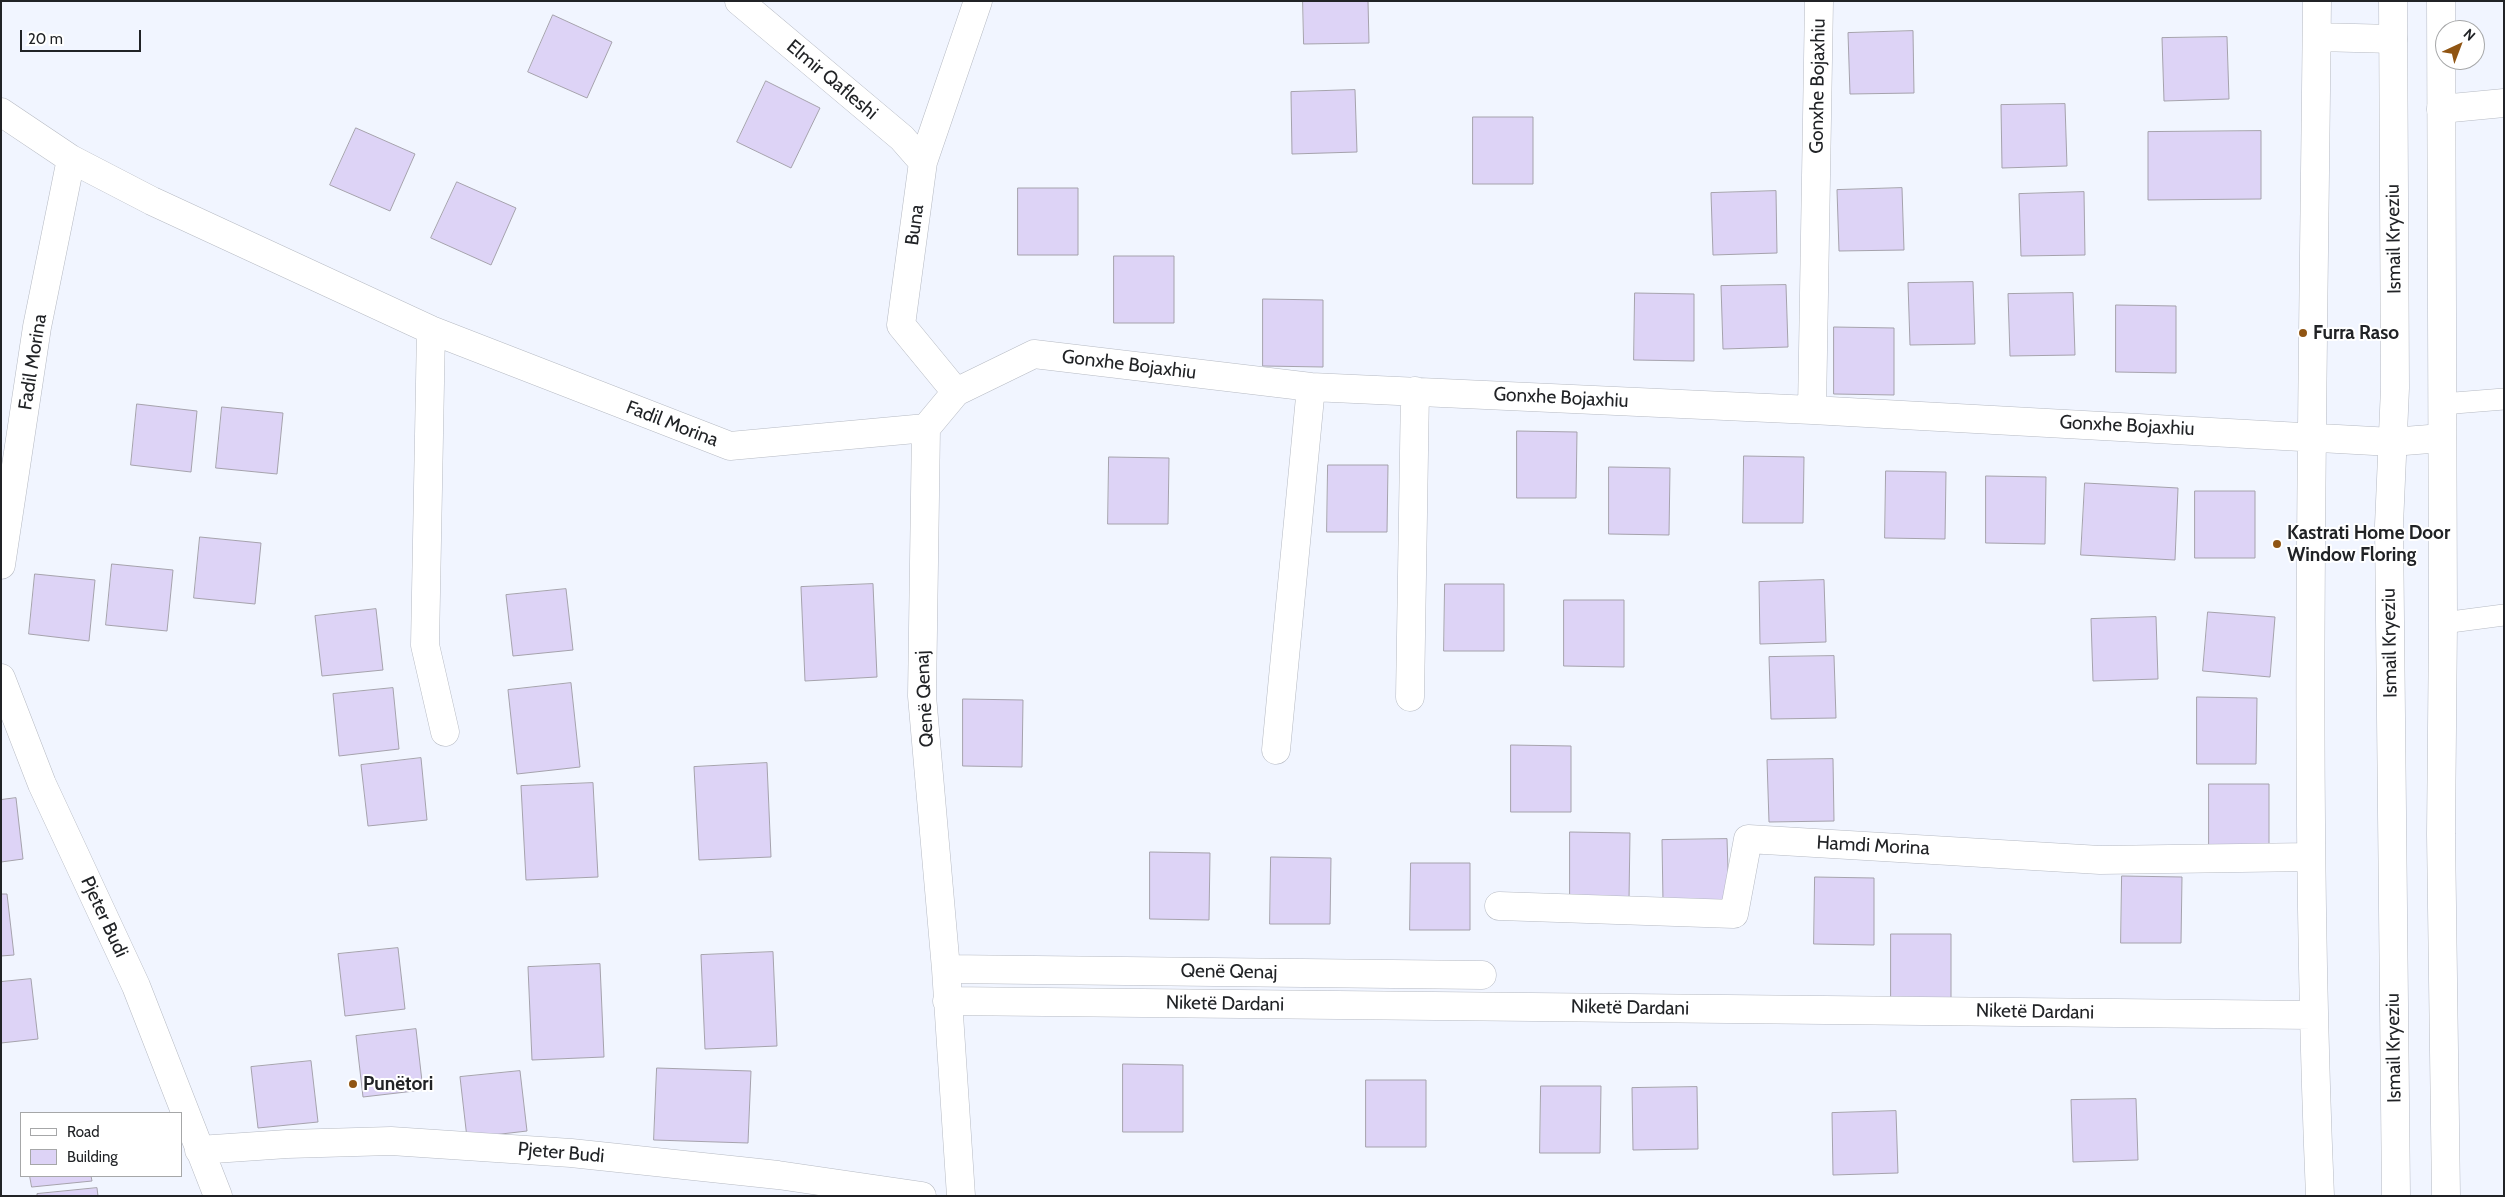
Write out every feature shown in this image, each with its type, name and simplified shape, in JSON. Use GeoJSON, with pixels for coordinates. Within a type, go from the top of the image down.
{"type":"FeatureCollection","features":[{"type":"Feature","properties":{"kind":"street","name":"Elmir Qafleshi"},"geometry":{"type":"LineString","coordinates":[[739,1],[902,138],[923,162]]}},
{"type":"Feature","properties":{"kind":"street","name":"Buna"},"geometry":{"type":"LineString","coordinates":[[956,392],[901,325],[923,162],[978,1]]}},
{"type":"Feature","properties":{"kind":"street","name":"Gonxhe Bojaxhiu"},"geometry":{"type":"LineString","coordinates":[[1812,410],[1819,1]]}},
{"type":"Feature","properties":{"kind":"street"},"geometry":{"type":"LineString","coordinates":[[2317,1],[2311,437],[2310,857],[2312,1015],[2320,1196]]}},
{"type":"Feature","properties":{"kind":"street","name":"Ismail Kryeziu"},"geometry":{"type":"LineString","coordinates":[[2393,1],[2395,388],[2389,525],[2396,1196]]}},
{"type":"Feature","properties":{"kind":"street"},"geometry":{"type":"LineString","coordinates":[[2441,1],[2444,623],[2441,834],[2446,1196]]}},
{"type":"Feature","properties":{"kind":"street"},"geometry":{"type":"LineString","coordinates":[[2317,37],[2392,39]]}},
{"type":"Feature","properties":{"kind":"street"},"geometry":{"type":"LineString","coordinates":[[2441,109],[2504,103]]}},
{"type":"Feature","properties":{"kind":"street","name":"Fadil Morina"},"geometry":{"type":"LineString","coordinates":[[1,112],[71,159],[152,201],[431,330],[730,446],[926,428]]}},
{"type":"Feature","properties":{"kind":"street","name":"Fadil Morina"},"geometry":{"type":"LineString","coordinates":[[1,565],[37,327],[71,159]]}},
{"type":"Feature","properties":{"kind":"street"},"geometry":{"type":"LineString","coordinates":[[431,330],[425,646],[445,732]]}},
{"type":"Feature","properties":{"kind":"street","name":"Gonxhe Bojaxhiu"},"geometry":{"type":"LineString","coordinates":[[956,392],[1034,354],[1311,386],[1812,410],[2392,442],[2442,438]]}},
{"type":"Feature","properties":{"kind":"street"},"geometry":{"type":"LineString","coordinates":[[1276,750],[1311,386]]}},
{"type":"Feature","properties":{"kind":"street"},"geometry":{"type":"LineString","coordinates":[[1410,697],[1415,391]]}},
{"type":"Feature","properties":{"kind":"street"},"geometry":{"type":"LineString","coordinates":[[926,428],[956,392]]}},
{"type":"Feature","properties":{"kind":"street","name":"Qenë Qenaj"},"geometry":{"type":"LineString","coordinates":[[926,428],[922,696],[946,969],[961,1196]]}},
{"type":"Feature","properties":{"kind":"street","name":"Pjeter Budi"},"geometry":{"type":"LineString","coordinates":[[3,682],[42,784],[136,986],[218,1196]]}},
{"type":"Feature","properties":{"kind":"street","name":"Hamdi Morina"},"geometry":{"type":"LineString","coordinates":[[1499,906],[1734,914],[1748,839],[2100,860],[2310,857]]}},
{"type":"Feature","properties":{"kind":"street","name":"Qenë Qenaj"},"geometry":{"type":"LineString","coordinates":[[946,969],[1482,975]]}},
{"type":"Feature","properties":{"kind":"street","name":"Niketë Dardani"},"geometry":{"type":"LineString","coordinates":[[947,1001],[2312,1015]]}},
{"type":"Feature","properties":{"kind":"street","name":"Pjeter Budi"},"geometry":{"type":"LineString","coordinates":[[199,1150],[287,1144],[391,1141],[591,1155],[778,1175],[922,1196]]}},
{"type":"Feature","properties":{"kind":"lane"},"geometry":{"type":"LineString","coordinates":[[2442,404],[2504,399]]}},
{"type":"Feature","properties":{"kind":"lane"},"geometry":{"type":"LineString","coordinates":[[2444,623],[2504,615]]}},
{"type":"Feature","properties":{"kind":"building"},"geometry":{"type":"Polygon","coordinates":[[[1303,1],[1368,1],[1369,43],[1304,44],[1303,1]]]}},
{"type":"Feature","properties":{"kind":"building"},"geometry":{"type":"Polygon","coordinates":[[[553,15],[612,42],[587,98],[528,72],[553,15]]]}},
{"type":"Feature","properties":{"kind":"building"},"geometry":{"type":"Polygon","coordinates":[[[1913,31],[1914,93],[1850,94],[1848,33],[1913,31]]]}},
{"type":"Feature","properties":{"kind":"building"},"geometry":{"type":"Polygon","coordinates":[[[2227,37],[2229,99],[2164,101],[2162,38],[2227,37]]]}},
{"type":"Feature","properties":{"kind":"building"},"geometry":{"type":"Polygon","coordinates":[[[766,81],[820,108],[791,168],[737,142],[766,81]]]}},
{"type":"Feature","properties":{"kind":"building"},"geometry":{"type":"Polygon","coordinates":[[[1355,90],[1357,152],[1292,154],[1291,92],[1355,90]]]}},
{"type":"Feature","properties":{"kind":"building"},"geometry":{"type":"Polygon","coordinates":[[[2065,104],[2067,166],[2002,168],[2001,105],[2065,104]]]}},
{"type":"Feature","properties":{"kind":"building"},"geometry":{"type":"Polygon","coordinates":[[[1473,117],[1533,117],[1533,184],[1473,184],[1473,117]]]}},
{"type":"Feature","properties":{"kind":"building"},"geometry":{"type":"Polygon","coordinates":[[[356,128],[415,154],[390,211],[330,185],[356,128]]]}},
{"type":"Feature","properties":{"kind":"building"},"geometry":{"type":"Polygon","coordinates":[[[2261,131],[2261,199],[2148,200],[2148,132],[2261,131]]]}},
{"type":"Feature","properties":{"kind":"building"},"geometry":{"type":"Polygon","coordinates":[[[457,182],[516,208],[491,265],[431,238],[457,182]]]}},
{"type":"Feature","properties":{"kind":"building"},"geometry":{"type":"Polygon","coordinates":[[[1018,188],[1078,188],[1078,255],[1018,255],[1018,188]]]}},
{"type":"Feature","properties":{"kind":"building"},"geometry":{"type":"Polygon","coordinates":[[[1902,188],[1904,250],[1839,251],[1837,190],[1902,188]]]}},
{"type":"Feature","properties":{"kind":"building"},"geometry":{"type":"Polygon","coordinates":[[[1776,191],[1777,253],[1713,255],[1711,193],[1776,191]]]}},
{"type":"Feature","properties":{"kind":"building"},"geometry":{"type":"Polygon","coordinates":[[[2084,192],[2085,255],[2021,256],[2019,194],[2084,192]]]}},
{"type":"Feature","properties":{"kind":"building"},"geometry":{"type":"Polygon","coordinates":[[[1114,256],[1174,256],[1174,323],[1114,323],[1114,256]]]}},
{"type":"Feature","properties":{"kind":"building"},"geometry":{"type":"Polygon","coordinates":[[[1973,282],[1975,344],[1910,345],[1908,283],[1973,282]]]}},
{"type":"Feature","properties":{"kind":"building"},"geometry":{"type":"Polygon","coordinates":[[[1786,285],[1788,347],[1723,349],[1721,286],[1786,285]]]}},
{"type":"Feature","properties":{"kind":"building"},"geometry":{"type":"Polygon","coordinates":[[[1635,293],[1694,294],[1694,361],[1634,360],[1635,293]]]}},
{"type":"Feature","properties":{"kind":"building"},"geometry":{"type":"Polygon","coordinates":[[[2073,293],[2075,355],[2010,356],[2008,294],[2073,293]]]}},
{"type":"Feature","properties":{"kind":"building"},"geometry":{"type":"Polygon","coordinates":[[[1263,299],[1323,300],[1323,367],[1263,366],[1263,299]]]}},
{"type":"Feature","properties":{"kind":"building"},"geometry":{"type":"Polygon","coordinates":[[[2116,305],[2176,306],[2176,373],[2116,372],[2116,305]]]}},
{"type":"Feature","properties":{"kind":"building"},"geometry":{"type":"Polygon","coordinates":[[[1834,327],[1894,328],[1894,395],[1834,394],[1834,327]]]}},
{"type":"Feature","properties":{"kind":"building"},"geometry":{"type":"Polygon","coordinates":[[[137,404],[197,411],[191,472],[131,465],[137,404]]]}},
{"type":"Feature","properties":{"kind":"building"},"geometry":{"type":"Polygon","coordinates":[[[222,407],[283,413],[277,474],[216,468],[222,407]]]}},
{"type":"Feature","properties":{"kind":"building"},"geometry":{"type":"Polygon","coordinates":[[[1517,431],[1577,432],[1576,498],[1517,498],[1517,431]]]}},
{"type":"Feature","properties":{"kind":"building"},"geometry":{"type":"Polygon","coordinates":[[[1744,456],[1804,457],[1803,523],[1743,523],[1744,456]]]}},
{"type":"Feature","properties":{"kind":"building"},"geometry":{"type":"Polygon","coordinates":[[[1109,457],[1169,458],[1168,524],[1108,524],[1109,457]]]}},
{"type":"Feature","properties":{"kind":"building"},"geometry":{"type":"Polygon","coordinates":[[[1328,465],[1388,465],[1387,532],[1327,532],[1328,465]]]}},
{"type":"Feature","properties":{"kind":"building"},"geometry":{"type":"Polygon","coordinates":[[[1609,467],[1670,468],[1669,535],[1609,534],[1609,467]]]}},
{"type":"Feature","properties":{"kind":"building"},"geometry":{"type":"Polygon","coordinates":[[[1886,471],[1946,472],[1945,539],[1885,538],[1886,471]]]}},
{"type":"Feature","properties":{"kind":"building"},"geometry":{"type":"Polygon","coordinates":[[[1986,476],[2046,477],[2045,544],[1986,543],[1986,476]]]}},
{"type":"Feature","properties":{"kind":"building"},"geometry":{"type":"Polygon","coordinates":[[[2085,483],[2178,488],[2175,560],[2081,555],[2085,483]]]}},
{"type":"Feature","properties":{"kind":"building"},"geometry":{"type":"Polygon","coordinates":[[[2195,491],[2255,491],[2255,558],[2195,558],[2195,491]]]}},
{"type":"Feature","properties":{"kind":"building"},"geometry":{"type":"Polygon","coordinates":[[[200,537],[261,543],[255,604],[194,598],[200,537]]]}},
{"type":"Feature","properties":{"kind":"building"},"geometry":{"type":"Polygon","coordinates":[[[112,564],[173,570],[167,631],[106,625],[112,564]]]}},
{"type":"Feature","properties":{"kind":"building"},"geometry":{"type":"Polygon","coordinates":[[[35,574],[95,580],[89,641],[29,634],[35,574]]]}},
{"type":"Feature","properties":{"kind":"building"},"geometry":{"type":"Polygon","coordinates":[[[1824,580],[1826,642],[1760,644],[1759,582],[1824,580]]]}},
{"type":"Feature","properties":{"kind":"building"},"geometry":{"type":"Polygon","coordinates":[[[873,584],[877,677],[805,681],[801,587],[873,584]]]}},
{"type":"Feature","properties":{"kind":"building"},"geometry":{"type":"Polygon","coordinates":[[[1445,584],[1504,584],[1504,651],[1444,651],[1445,584]]]}},
{"type":"Feature","properties":{"kind":"building"},"geometry":{"type":"Polygon","coordinates":[[[566,589],[573,650],[513,656],[506,595],[566,589]]]}},
{"type":"Feature","properties":{"kind":"building"},"geometry":{"type":"Polygon","coordinates":[[[1564,600],[1624,600],[1624,667],[1564,666],[1564,600]]]}},
{"type":"Feature","properties":{"kind":"building"},"geometry":{"type":"Polygon","coordinates":[[[376,609],[383,670],[322,676],[315,616],[376,609]]]}},
{"type":"Feature","properties":{"kind":"building"},"geometry":{"type":"Polygon","coordinates":[[[2208,612],[2275,617],[2270,677],[2203,671],[2208,612]]]}},
{"type":"Feature","properties":{"kind":"building"},"geometry":{"type":"Polygon","coordinates":[[[2156,617],[2158,679],[2093,681],[2091,619],[2156,617]]]}},
{"type":"Feature","properties":{"kind":"building"},"geometry":{"type":"Polygon","coordinates":[[[1834,656],[1836,718],[1771,719],[1769,657],[1834,656]]]}},
{"type":"Feature","properties":{"kind":"building"},"geometry":{"type":"Polygon","coordinates":[[[571,683],[580,767],[517,774],[508,690],[571,683]]]}},
{"type":"Feature","properties":{"kind":"building"},"geometry":{"type":"Polygon","coordinates":[[[393,688],[399,749],[339,756],[333,694],[393,688]]]}},
{"type":"Feature","properties":{"kind":"building"},"geometry":{"type":"Polygon","coordinates":[[[2197,697],[2257,698],[2256,764],[2197,764],[2197,697]]]}},
{"type":"Feature","properties":{"kind":"building"},"geometry":{"type":"Polygon","coordinates":[[[963,699],[1023,700],[1022,767],[963,766],[963,699]]]}},
{"type":"Feature","properties":{"kind":"building"},"geometry":{"type":"Polygon","coordinates":[[[1511,745],[1571,746],[1571,812],[1511,812],[1511,745]]]}},
{"type":"Feature","properties":{"kind":"building"},"geometry":{"type":"Polygon","coordinates":[[[421,758],[427,820],[368,826],[361,765],[421,758]]]}},
{"type":"Feature","properties":{"kind":"building"},"geometry":{"type":"Polygon","coordinates":[[[1833,759],[1834,821],[1769,822],[1767,760],[1833,759]]]}},
{"type":"Feature","properties":{"kind":"building"},"geometry":{"type":"Polygon","coordinates":[[[767,763],[771,857],[699,860],[694,767],[767,763]]]}},
{"type":"Feature","properties":{"kind":"building"},"geometry":{"type":"Polygon","coordinates":[[[593,783],[598,877],[526,880],[521,786],[593,783]]]}},
{"type":"Feature","properties":{"kind":"building"},"geometry":{"type":"Polygon","coordinates":[[[2209,784],[2269,784],[2269,851],[2209,851],[2209,784]]]}},
{"type":"Feature","properties":{"kind":"building"},"geometry":{"type":"Polygon","coordinates":[[[16,798],[23,859],[1,862],[1,800],[16,798]]]}},
{"type":"Feature","properties":{"kind":"building"},"geometry":{"type":"Polygon","coordinates":[[[1570,832],[1630,833],[1629,900],[1570,900],[1570,832]]]}},
{"type":"Feature","properties":{"kind":"building"},"geometry":{"type":"Polygon","coordinates":[[[1727,839],[1729,900],[1663,902],[1662,840],[1727,839]]]}},
{"type":"Feature","properties":{"kind":"building"},"geometry":{"type":"Polygon","coordinates":[[[1150,852],[1210,853],[1209,920],[1150,919],[1150,852]]]}},
{"type":"Feature","properties":{"kind":"building"},"geometry":{"type":"Polygon","coordinates":[[[1271,857],[1331,858],[1330,924],[1270,924],[1271,857]]]}},
{"type":"Feature","properties":{"kind":"building"},"geometry":{"type":"Polygon","coordinates":[[[1411,863],[1470,863],[1470,930],[1410,930],[1411,863]]]}},
{"type":"Feature","properties":{"kind":"building"},"geometry":{"type":"Polygon","coordinates":[[[2122,876],[2182,877],[2181,943],[2121,943],[2122,876]]]}},
{"type":"Feature","properties":{"kind":"building"},"geometry":{"type":"Polygon","coordinates":[[[1815,877],[1874,878],[1874,945],[1814,944],[1815,877]]]}},
{"type":"Feature","properties":{"kind":"building"},"geometry":{"type":"Polygon","coordinates":[[[1,894],[7,894],[14,955],[1,956],[1,894]]]}},
{"type":"Feature","properties":{"kind":"building"},"geometry":{"type":"Polygon","coordinates":[[[1891,934],[1951,934],[1951,1001],[1891,1001],[1891,934]]]}},
{"type":"Feature","properties":{"kind":"building"},"geometry":{"type":"Polygon","coordinates":[[[398,948],[405,1009],[345,1016],[338,954],[398,948]]]}},
{"type":"Feature","properties":{"kind":"building"},"geometry":{"type":"Polygon","coordinates":[[[773,952],[777,1046],[705,1049],[701,955],[773,952]]]}},
{"type":"Feature","properties":{"kind":"building"},"geometry":{"type":"Polygon","coordinates":[[[600,964],[604,1057],[532,1060],[528,967],[600,964]]]}},
{"type":"Feature","properties":{"kind":"building"},"geometry":{"type":"Polygon","coordinates":[[[31,979],[38,1039],[1,1043],[1,982],[31,979]]]}},
{"type":"Feature","properties":{"kind":"building"},"geometry":{"type":"Polygon","coordinates":[[[416,1029],[423,1090],[363,1097],[356,1036],[416,1029]]]}},
{"type":"Feature","properties":{"kind":"building"},"geometry":{"type":"Polygon","coordinates":[[[311,1061],[318,1122],[258,1128],[251,1067],[311,1061]]]}},
{"type":"Feature","properties":{"kind":"building"},"geometry":{"type":"Polygon","coordinates":[[[1123,1064],[1183,1065],[1183,1132],[1123,1132],[1123,1064]]]}},
{"type":"Feature","properties":{"kind":"building"},"geometry":{"type":"Polygon","coordinates":[[[657,1068],[751,1071],[748,1143],[654,1140],[657,1068]]]}},
{"type":"Feature","properties":{"kind":"building"},"geometry":{"type":"Polygon","coordinates":[[[520,1071],[527,1131],[467,1138],[460,1077],[520,1071]]]}},
{"type":"Feature","properties":{"kind":"building"},"geometry":{"type":"Polygon","coordinates":[[[1366,1080],[1426,1080],[1426,1147],[1366,1147],[1366,1080]]]}},
{"type":"Feature","properties":{"kind":"building"},"geometry":{"type":"Polygon","coordinates":[[[1541,1086],[1601,1086],[1600,1153],[1540,1153],[1541,1086]]]}},
{"type":"Feature","properties":{"kind":"building"},"geometry":{"type":"Polygon","coordinates":[[[1697,1087],[1698,1149],[1633,1150],[1632,1088],[1697,1087]]]}},
{"type":"Feature","properties":{"kind":"building"},"geometry":{"type":"Polygon","coordinates":[[[2136,1099],[2138,1160],[2073,1162],[2071,1100],[2136,1099]]]}},
{"type":"Feature","properties":{"kind":"building"},"geometry":{"type":"Polygon","coordinates":[[[1896,1111],[1898,1173],[1833,1175],[1832,1113],[1896,1111]]]}},
{"type":"Feature","properties":{"kind":"building"},"geometry":{"type":"Polygon","coordinates":[[[30,1177],[91,1177],[92,1181],[32,1187],[30,1177]]]}},
{"type":"Feature","properties":{"kind":"building"},"geometry":{"type":"Polygon","coordinates":[[[97,1188],[98,1196],[37,1196],[37,1194],[97,1188]]]}},
{"type":"Feature","properties":{"kind":"place","name":"Furra Raso"},"geometry":{"type":"Point","coordinates":[2303,333]}},
{"type":"Feature","properties":{"kind":"place","name":"Kastrati Home Door Window Floring"},"geometry":{"type":"Point","coordinates":[2277,544]}},
{"type":"Feature","properties":{"kind":"place","name":"Punëtori"},"geometry":{"type":"Point","coordinates":[353,1084]}}]}
